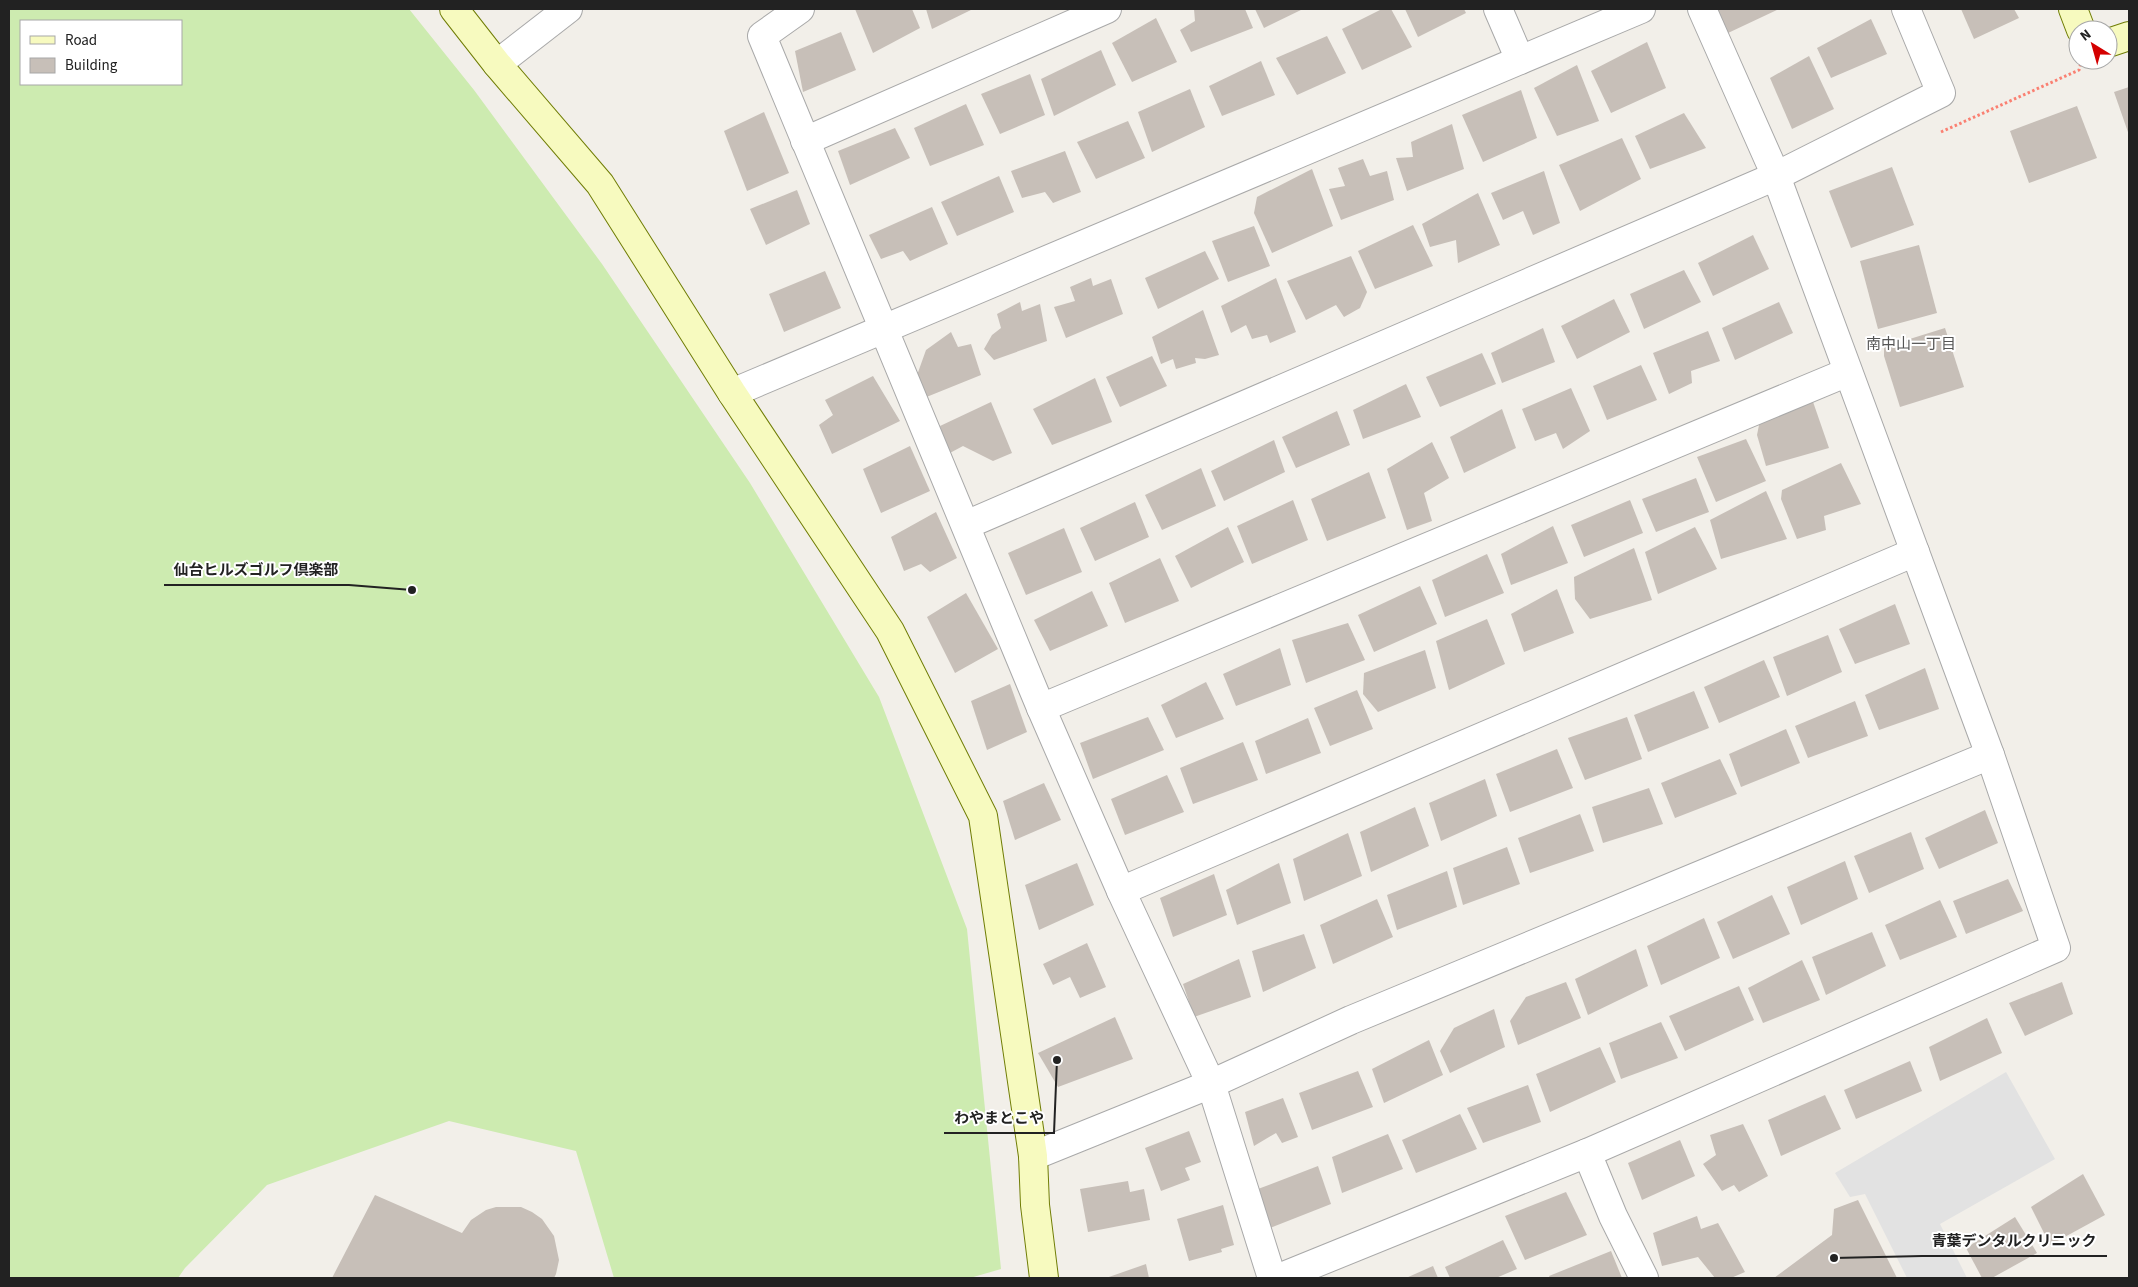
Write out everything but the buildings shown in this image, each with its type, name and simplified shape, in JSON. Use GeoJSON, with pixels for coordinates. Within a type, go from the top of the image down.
{"type":"FeatureCollection","features":[{"type":"Feature","properties":{"kind":"street"},"geometry":{"type":"LineString","coordinates":[[454,9],[497,64],[600,184],[732,393],[890,631],[983,816],[1033,1156],[1035,1205],[1044,1278]]}},
{"type":"Feature","properties":{"kind":"street"},"geometry":{"type":"LineString","coordinates":[[497,64],[568,9]]}},
{"type":"Feature","properties":{"kind":"street"},"geometry":{"type":"LineString","coordinates":[[800,9],[762,36],[882,328],[966,525],[1040,708],[1121,891],[1211,1084],[1272,1278]]}},
{"type":"Feature","properties":{"kind":"street"},"geometry":{"type":"LineString","coordinates":[[805,141],[1107,9]]}},
{"type":"Feature","properties":{"kind":"street"},"geometry":{"type":"LineString","coordinates":[[1498,9],[1520,60]]}},
{"type":"Feature","properties":{"kind":"street"},"geometry":{"type":"LineString","coordinates":[[732,393],[882,328],[1641,9]]}},
{"type":"Feature","properties":{"kind":"street"},"geometry":{"type":"LineString","coordinates":[[1279,1278],[1588,1153],[2056,948],[1990,755],[1776,176],[1702,9]]}},
{"type":"Feature","properties":{"kind":"street"},"geometry":{"type":"LineString","coordinates":[[966,525],[1776,176],[1941,93],[1906,9]]}},
{"type":"Feature","properties":{"kind":"street"},"geometry":{"type":"LineString","coordinates":[[1040,708],[1848,372]]}},
{"type":"Feature","properties":{"kind":"street"},"geometry":{"type":"LineString","coordinates":[[1121,891],[1915,552]]}},
{"type":"Feature","properties":{"kind":"street"},"geometry":{"type":"LineString","coordinates":[[1033,1156],[1211,1084],[1351,1020],[1990,755]]}},
{"type":"Feature","properties":{"kind":"street"},"geometry":{"type":"LineString","coordinates":[[1588,1153],[1613,1216],[1644,1278]]}},
{"type":"Feature","properties":{"kind":"green space"},"geometry":{"type":"Polygon","coordinates":[[[9,9],[409,9],[474,90],[602,264],[750,483],[879,697],[967,929],[1001,1269],[970,1278],[614,1278],[576,1151],[449,1121],[267,1185],[185,1268],[178,1278],[9,1278],[9,9]]]}},
{"type":"Feature","properties":{"kind":"shaded area"},"geometry":{"type":"Polygon","coordinates":[[[2006,1072],[2055,1159],[1940,1224],[1967,1278],[1907,1278],[1865,1194],[1850,1197],[1835,1173],[2006,1072]]]}},
{"type":"Feature","properties":{"kind":"place","name":"仙台ヒルズゴルフ倶楽部"},"geometry":{"type":"Point","coordinates":[412,590]}},
{"type":"Feature","properties":{"kind":"place","name":"わやまとこや"},"geometry":{"type":"Point","coordinates":[1057,1060]}},
{"type":"Feature","properties":{"kind":"place","name":"青葉デンタルクリニック"},"geometry":{"type":"Point","coordinates":[1834,1258]}},
{"type":"Feature","properties":{"kind":"district","name":"南中山一丁目"},"geometry":{"type":"Point","coordinates":[1911,344]}}]}
